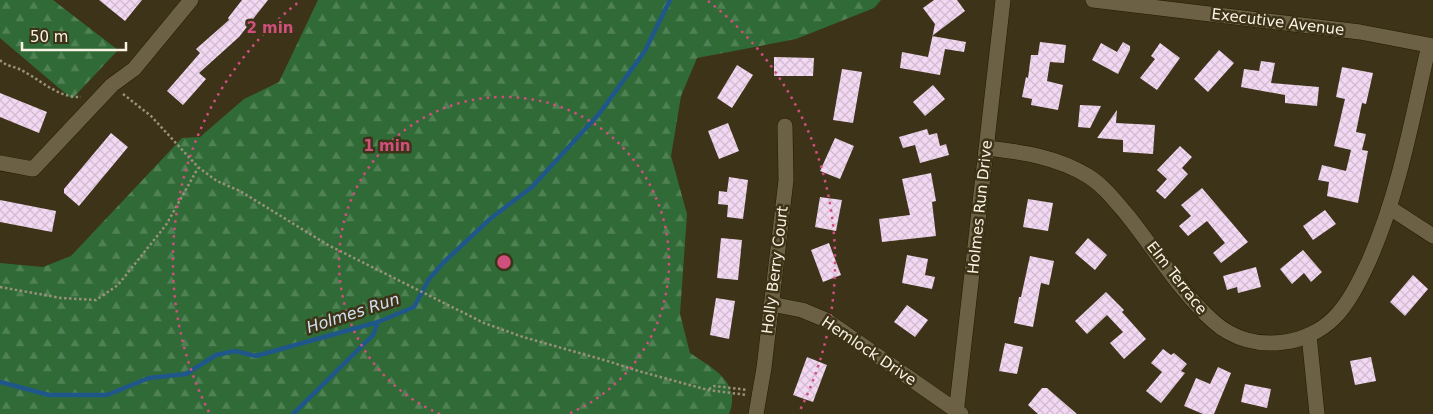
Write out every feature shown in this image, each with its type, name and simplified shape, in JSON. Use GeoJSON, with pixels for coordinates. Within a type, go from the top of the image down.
{"type":"FeatureCollection","features":[{"type":"Feature","properties":{"kind":"street"},"geometry":{"type":"LineString","coordinates":[[0,162],[33,170],[112,85],[134,69],[191,0]]}},
{"type":"Feature","properties":{"kind":"street","name":"Holmes Run Drive"},"geometry":{"type":"LineString","coordinates":[[958,413],[1003,0]]}},
{"type":"Feature","properties":{"kind":"street","name":"Executive Avenue"},"geometry":{"type":"LineString","coordinates":[[1093,0],[1360,32],[1431,46]]}},
{"type":"Feature","properties":{"kind":"street","name":"Elm Terrace"},"geometry":{"type":"LineString","coordinates":[[987,148],[1046,157],[1088,176],[1114,198],[1194,302],[1224,330],[1240,338],[1257,343],[1276,344],[1294,341],[1309,335],[1334,318],[1350,297],[1377,242],[1390,208],[1431,46]]}},
{"type":"Feature","properties":{"kind":"street","name":"Holly Berry Court"},"geometry":{"type":"LineString","coordinates":[[756,414],[761,392],[786,180],[785,126]]}},
{"type":"Feature","properties":{"kind":"street"},"geometry":{"type":"LineString","coordinates":[[1390,208],[1433,236]]}},
{"type":"Feature","properties":{"kind":"street","name":"Hemlock Drive"},"geometry":{"type":"LineString","coordinates":[[771,304],[802,310],[826,320],[958,413]]}},
{"type":"Feature","properties":{"kind":"street"},"geometry":{"type":"LineString","coordinates":[[1309,335],[1317,414]]}},
{"type":"Feature","properties":{"kind":"path"},"geometry":{"type":"LineString","coordinates":[[0,60],[21,70],[49,88],[65,95],[80,98]]}},
{"type":"Feature","properties":{"kind":"path"},"geometry":{"type":"LineString","coordinates":[[112,85],[151,116],[198,167],[217,181],[240,191],[328,245],[484,323],[642,372],[708,390],[737,393]]}},
{"type":"Feature","properties":{"kind":"path"},"geometry":{"type":"LineString","coordinates":[[0,287],[61,298],[96,300],[118,285],[166,225],[198,167]]}},
{"type":"Feature","properties":{"kind":"path"},"geometry":{"type":"LineString","coordinates":[[708,390],[714,386],[761,392]]}},
{"type":"Feature","properties":{"kind":"green space"},"geometry":{"type":"Polygon","coordinates":[[[0,0],[53,0],[118,50],[72,99],[0,38],[0,0]]]}},
{"type":"Feature","properties":{"kind":"green space"},"geometry":{"type":"Polygon","coordinates":[[[318,0],[881,0],[874,8],[796,39],[697,58],[681,96],[671,156],[687,214],[680,314],[690,353],[715,370],[728,385],[732,403],[729,414],[0,414],[0,263],[43,267],[71,256],[182,138],[200,137],[244,99],[279,82],[318,0]]]}},
{"type":"Feature","properties":{"kind":"building"},"geometry":{"type":"Polygon","coordinates":[[[99,0],[142,0],[125,21],[99,0]]]}},
{"type":"Feature","properties":{"kind":"building"},"geometry":{"type":"Polygon","coordinates":[[[242,0],[268,0],[239,37],[199,73],[206,79],[183,105],[167,91],[200,53],[196,49],[229,20],[228,18],[242,0]]]}},
{"type":"Feature","properties":{"kind":"building"},"geometry":{"type":"Polygon","coordinates":[[[934,0],[957,0],[965,11],[933,36],[935,24],[923,8],[934,0]]]}},
{"type":"Feature","properties":{"kind":"building"},"geometry":{"type":"Polygon","coordinates":[[[932,36],[966,42],[964,52],[945,49],[940,75],[900,68],[902,52],[928,57],[932,36]]]}},
{"type":"Feature","properties":{"kind":"building"},"geometry":{"type":"Polygon","coordinates":[[[1040,42],[1066,45],[1064,63],[1050,62],[1047,81],[1063,85],[1058,110],[1031,105],[1032,99],[1022,97],[1026,77],[1028,78],[1031,55],[1038,55],[1040,42]]]}},
{"type":"Feature","properties":{"kind":"building"},"geometry":{"type":"Polygon","coordinates":[[[1123,42],[1130,46],[1130,50],[1118,74],[1092,60],[1101,43],[1117,52],[1123,42]]]}},
{"type":"Feature","properties":{"kind":"building"},"geometry":{"type":"Polygon","coordinates":[[[1160,43],[1180,58],[1157,90],[1140,78],[1155,59],[1151,56],[1160,43]]]}},
{"type":"Feature","properties":{"kind":"building"},"geometry":{"type":"Polygon","coordinates":[[[1219,50],[1234,63],[1208,92],[1194,79],[1219,50]]]}},
{"type":"Feature","properties":{"kind":"building"},"geometry":{"type":"Polygon","coordinates":[[[774,57],[814,58],[813,76],[774,76],[774,57]]]}},
{"type":"Feature","properties":{"kind":"building"},"geometry":{"type":"Polygon","coordinates":[[[1261,61],[1275,63],[1271,83],[1319,87],[1317,106],[1285,103],[1285,95],[1241,87],[1244,69],[1259,71],[1261,61]]]}},
{"type":"Feature","properties":{"kind":"building"},"geometry":{"type":"Polygon","coordinates":[[[737,65],[753,75],[732,108],[717,98],[737,65]]]}},
{"type":"Feature","properties":{"kind":"building"},"geometry":{"type":"Polygon","coordinates":[[[1342,67],[1373,73],[1366,104],[1362,103],[1356,132],[1366,134],[1362,150],[1368,151],[1358,203],[1327,196],[1329,182],[1318,180],[1322,165],[1346,171],[1351,150],[1334,146],[1345,99],[1336,97],[1342,67]]]}},
{"type":"Feature","properties":{"kind":"building"},"geometry":{"type":"Polygon","coordinates":[[[842,69],[862,72],[853,123],[833,120],[842,69]]]}},
{"type":"Feature","properties":{"kind":"building"},"geometry":{"type":"Polygon","coordinates":[[[933,85],[945,99],[925,116],[913,102],[933,85]]]}},
{"type":"Feature","properties":{"kind":"building"},"geometry":{"type":"Polygon","coordinates":[[[0,93],[47,112],[39,133],[0,117],[0,93]]]}},
{"type":"Feature","properties":{"kind":"building"},"geometry":{"type":"Polygon","coordinates":[[[1080,105],[1101,106],[1090,128],[1078,127],[1080,105]]]}},
{"type":"Feature","properties":{"kind":"building"},"geometry":{"type":"Polygon","coordinates":[[[1117,110],[1116,123],[1155,125],[1153,154],[1123,152],[1123,140],[1097,138],[1117,110]]]}},
{"type":"Feature","properties":{"kind":"building"},"geometry":{"type":"Polygon","coordinates":[[[728,123],[739,151],[719,159],[708,131],[728,123]]]}},
{"type":"Feature","properties":{"kind":"building"},"geometry":{"type":"Polygon","coordinates":[[[927,129],[929,135],[937,133],[940,146],[946,144],[949,155],[920,163],[915,145],[903,148],[899,137],[927,129]]]}},
{"type":"Feature","properties":{"kind":"building"},"geometry":{"type":"Polygon","coordinates":[[[111,133],[128,147],[79,206],[64,193],[64,189],[111,133]]]}},
{"type":"Feature","properties":{"kind":"building"},"geometry":{"type":"Polygon","coordinates":[[[835,138],[854,146],[840,179],[820,171],[835,138]]]}},
{"type":"Feature","properties":{"kind":"building"},"geometry":{"type":"Polygon","coordinates":[[[1180,146],[1192,157],[1182,168],[1188,174],[1165,199],[1156,191],[1167,179],[1157,170],[1180,146]]]}},
{"type":"Feature","properties":{"kind":"building"},"geometry":{"type":"Polygon","coordinates":[[[931,173],[936,201],[932,202],[936,236],[882,242],[879,219],[910,215],[902,179],[931,173]]]}},
{"type":"Feature","properties":{"kind":"building"},"geometry":{"type":"Polygon","coordinates":[[[729,177],[748,180],[743,219],[727,217],[728,205],[718,204],[719,191],[727,192],[729,177]]]}},
{"type":"Feature","properties":{"kind":"building"},"geometry":{"type":"Polygon","coordinates":[[[1202,188],[1248,242],[1221,263],[1213,253],[1225,243],[1207,221],[1188,236],[1179,226],[1191,216],[1181,205],[1202,188]]]}},
{"type":"Feature","properties":{"kind":"building"},"geometry":{"type":"Polygon","coordinates":[[[820,197],[842,200],[836,231],[815,227],[820,197]]]}},
{"type":"Feature","properties":{"kind":"building"},"geometry":{"type":"Polygon","coordinates":[[[1028,199],[1053,203],[1048,231],[1023,227],[1028,199]]]}},
{"type":"Feature","properties":{"kind":"building"},"geometry":{"type":"Polygon","coordinates":[[[0,200],[56,211],[52,232],[0,222],[0,200]]]}},
{"type":"Feature","properties":{"kind":"building"},"geometry":{"type":"Polygon","coordinates":[[[1325,210],[1336,224],[1313,240],[1303,226],[1325,210]]]}},
{"type":"Feature","properties":{"kind":"building"},"geometry":{"type":"Polygon","coordinates":[[[721,238],[742,240],[738,280],[717,278],[721,238]]]}},
{"type":"Feature","properties":{"kind":"building"},"geometry":{"type":"Polygon","coordinates":[[[1088,238],[1107,255],[1095,270],[1075,253],[1088,238]]]}},
{"type":"Feature","properties":{"kind":"building"},"geometry":{"type":"Polygon","coordinates":[[[829,243],[841,275],[823,282],[811,250],[829,243]]]}},
{"type":"Feature","properties":{"kind":"building"},"geometry":{"type":"Polygon","coordinates":[[[1303,250],[1322,272],[1311,282],[1304,273],[1292,284],[1280,269],[1303,250]]]}},
{"type":"Feature","properties":{"kind":"building"},"geometry":{"type":"Polygon","coordinates":[[[907,255],[928,259],[925,275],[935,277],[932,289],[902,283],[907,255]]]}},
{"type":"Feature","properties":{"kind":"building"},"geometry":{"type":"Polygon","coordinates":[[[1030,256],[1054,261],[1049,285],[1041,283],[1033,327],[1014,323],[1030,256]]]}},
{"type":"Feature","properties":{"kind":"building"},"geometry":{"type":"Polygon","coordinates":[[[1256,267],[1261,287],[1238,293],[1237,287],[1227,290],[1223,276],[1256,267]]]}},
{"type":"Feature","properties":{"kind":"building"},"geometry":{"type":"Polygon","coordinates":[[[1413,275],[1428,289],[1405,316],[1390,302],[1413,275]]]}},
{"type":"Feature","properties":{"kind":"building"},"geometry":{"type":"Polygon","coordinates":[[[1106,292],[1124,310],[1122,312],[1146,339],[1124,359],[1110,343],[1123,332],[1107,315],[1087,334],[1075,321],[1106,292]]]}},
{"type":"Feature","properties":{"kind":"building"},"geometry":{"type":"Polygon","coordinates":[[[716,298],[735,301],[729,339],[710,335],[716,298]]]}},
{"type":"Feature","properties":{"kind":"building"},"geometry":{"type":"Polygon","coordinates":[[[907,305],[928,320],[915,337],[894,322],[907,305]]]}},
{"type":"Feature","properties":{"kind":"building"},"geometry":{"type":"Polygon","coordinates":[[[1005,343],[1023,347],[1017,374],[999,371],[1005,343]]]}},
{"type":"Feature","properties":{"kind":"building"},"geometry":{"type":"Polygon","coordinates":[[[1163,349],[1171,355],[1174,353],[1187,364],[1181,371],[1185,373],[1161,403],[1146,391],[1162,372],[1151,363],[1163,349]]]}},
{"type":"Feature","properties":{"kind":"building"},"geometry":{"type":"Polygon","coordinates":[[[807,357],[827,365],[813,402],[793,395],[807,357]]]}},
{"type":"Feature","properties":{"kind":"building"},"geometry":{"type":"Polygon","coordinates":[[[1371,357],[1376,381],[1355,385],[1350,361],[1371,357]]]}},
{"type":"Feature","properties":{"kind":"building"},"geometry":{"type":"Polygon","coordinates":[[[1218,367],[1231,373],[1214,414],[1203,414],[1184,406],[1196,378],[1210,384],[1218,367]]]}},
{"type":"Feature","properties":{"kind":"building"},"geometry":{"type":"Polygon","coordinates":[[[1245,384],[1271,389],[1267,408],[1241,402],[1245,384]]]}},
{"type":"Feature","properties":{"kind":"building"},"geometry":{"type":"Polygon","coordinates":[[[1042,388],[1047,388],[1077,414],[1038,414],[1028,405],[1042,388]]]}},
{"type":"Feature","properties":{"kind":"waterway","name":"Holmes Run"},"geometry":{"type":"LineString","coordinates":[[0,382],[49,395],[107,395],[149,378],[186,374],[216,355],[235,351],[256,356],[378,322],[414,307],[429,279],[444,262],[490,219],[532,187],[599,114],[645,51],[670,0]]}},
{"type":"Feature","properties":{"kind":"waterway"},"geometry":{"type":"LineString","coordinates":[[293,414],[373,335],[378,322]]}}]}
